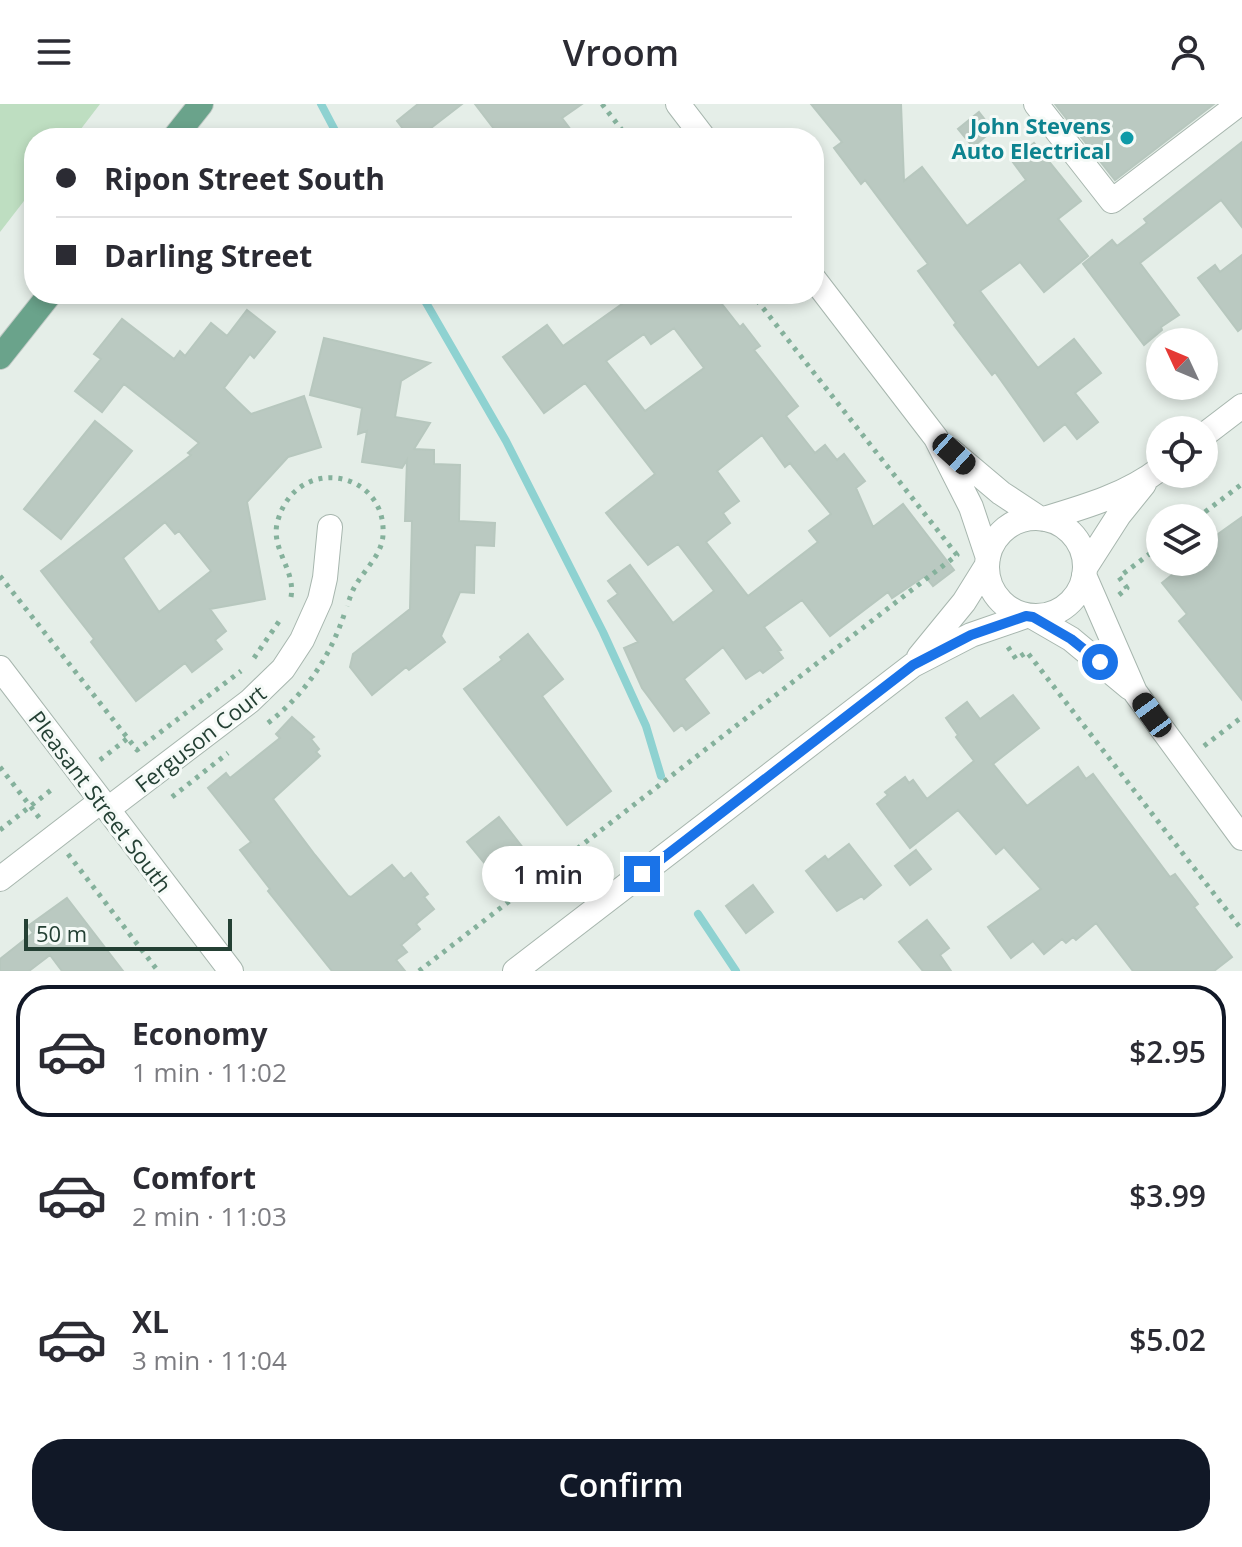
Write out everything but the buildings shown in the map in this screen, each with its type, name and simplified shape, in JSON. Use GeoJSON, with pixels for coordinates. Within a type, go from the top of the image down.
{"type":"FeatureCollection","features":[{"type":"Feature","properties":{"kind":"main road"},"geometry":{"type":"LineString","coordinates":[[182,128],[201,104]]}},
{"type":"Feature","properties":{"kind":"main road"},"geometry":{"type":"LineString","coordinates":[[0,357],[42,304]]}},
{"type":"Feature","properties":{"kind":"street"},"geometry":{"type":"LineString","coordinates":[[678,104],[696,128]]}},
{"type":"Feature","properties":{"kind":"street"},"geometry":{"type":"LineString","coordinates":[[1036,104],[1112,201],[1239,104]]}},
{"type":"Feature","properties":{"kind":"street"},"geometry":{"type":"LineString","coordinates":[[824,292],[936,438],[962,487],[987,562],[990,586],[997,598],[1007,607],[1030,616],[1082,647],[1135,692]]}},
{"type":"Feature","properties":{"kind":"street"},"geometry":{"type":"LineString","coordinates":[[1218,424],[1242,406]]}},
{"type":"Feature","properties":{"kind":"street"},"geometry":{"type":"LineString","coordinates":[[936,438],[1001,493],[1042,519],[1062,526],[1076,539],[1082,550],[1084,572],[1135,692],[1242,838]]}},
{"type":"Feature","properties":{"kind":"street"},"geometry":{"type":"LineString","coordinates":[[913,665],[968,596],[987,562],[992,545],[1006,529],[1019,522],[1088,506],[1146,478]]}},
{"type":"Feature","properties":{"kind":"street"},"geometry":{"type":"LineString","coordinates":[[515,971],[913,665],[992,627],[1030,616],[1051,614],[1066,606],[1078,592],[1084,572],[1119,515],[1146,483]]}},
{"type":"Feature","properties":{"kind":"street","name":"Ferguson Court"},"geometry":{"type":"LineString","coordinates":[[0,879],[259,694],[283,669],[302,640],[320,600],[330,527]]}},
{"type":"Feature","properties":{"kind":"street","name":"Pleasant Street South"},"geometry":{"type":"LineString","coordinates":[[0,668],[231,971]]}},
{"type":"Feature","properties":{"kind":"path"},"geometry":{"type":"LineString","coordinates":[[602,104],[620,128]]}},
{"type":"Feature","properties":{"kind":"path"},"geometry":{"type":"LineString","coordinates":[[419,971],[957,555],[760,304]]}},
{"type":"Feature","properties":{"kind":"path"},"geometry":{"type":"LineString","coordinates":[[288,607],[292,584],[276,534],[276,523],[283,505],[288,496],[303,484],[327,477],[341,478]]}},
{"type":"Feature","properties":{"kind":"path"},"geometry":{"type":"LineString","coordinates":[[1216,504],[1242,484]]}},
{"type":"Feature","properties":{"kind":"path"},"geometry":{"type":"LineString","coordinates":[[944,565],[968,596]]}},
{"type":"Feature","properties":{"kind":"path"},"geometry":{"type":"LineString","coordinates":[[0,576],[137,750],[244,669]]}},
{"type":"Feature","properties":{"kind":"path"},"geometry":{"type":"LineString","coordinates":[[251,661],[283,615]]}},
{"type":"Feature","properties":{"kind":"path"},"geometry":{"type":"LineString","coordinates":[[992,627],[1016,659],[1027,652],[1242,930]]}},
{"type":"Feature","properties":{"kind":"path"},"geometry":{"type":"LineString","coordinates":[[1185,761],[1242,717]]}},
{"type":"Feature","properties":{"kind":"path"},"geometry":{"type":"LineString","coordinates":[[99,760],[128,738]]}},
{"type":"Feature","properties":{"kind":"path"},"geometry":{"type":"LineString","coordinates":[[0,767],[45,825]]}},
{"type":"Feature","properties":{"kind":"path"},"geometry":{"type":"LineString","coordinates":[[0,830],[55,787]]}},
{"type":"Feature","properties":{"kind":"path"},"geometry":{"type":"LineString","coordinates":[[65,850],[158,971]]}},
{"type":"Feature","properties":{"kind":"green space"},"geometry":{"type":"Polygon","coordinates":[[[0,104],[100,104],[82,128],[24,128],[24,201],[0,232],[0,104]]]}},
{"type":"Feature","properties":{"kind":"waterway"},"geometry":{"type":"LineString","coordinates":[[321,104],[334,128]]}},
{"type":"Feature","properties":{"kind":"waterway"},"geometry":{"type":"LineString","coordinates":[[427,304],[506,441],[603,632],[646,726],[661,776]]}},
{"type":"Feature","properties":{"kind":"waterway"},"geometry":{"type":"LineString","coordinates":[[698,914],[736,971]]}},
{"type":"Feature","properties":{"kind":"place","name":"John Stevens Auto Electrical"},"geometry":{"type":"Point","coordinates":[1127,138]}},
{"type":"Feature","properties":{"kind":"route"},"geometry":{"type":"LineString","coordinates":[[642,874],[913,665],[971,635],[1026,616],[1033,617],[1071,639],[1100,662]]}}]}
